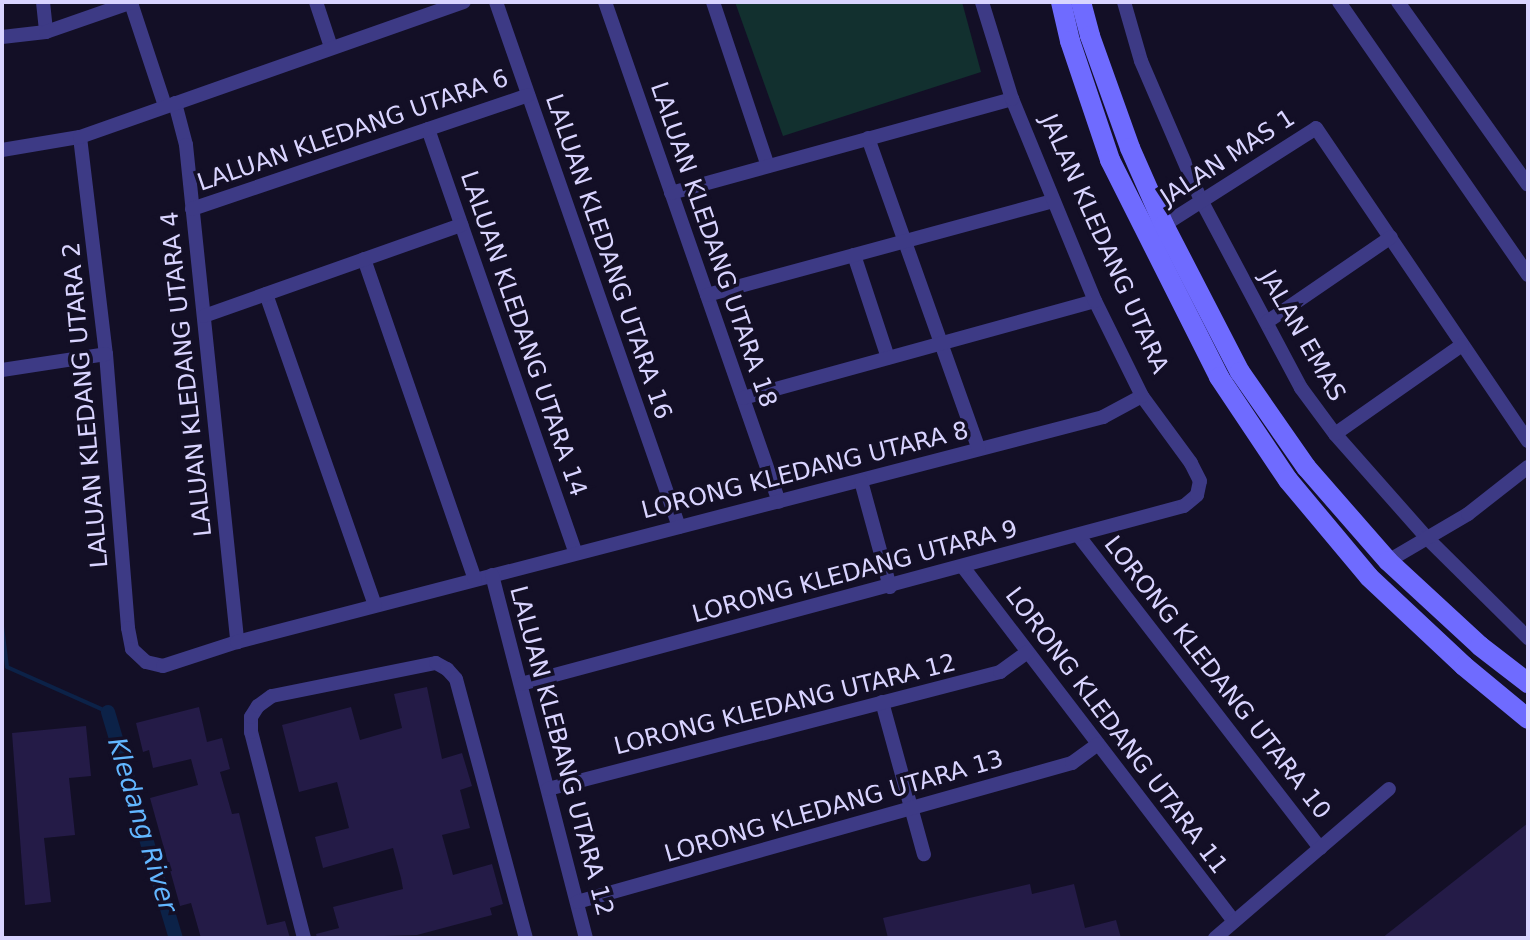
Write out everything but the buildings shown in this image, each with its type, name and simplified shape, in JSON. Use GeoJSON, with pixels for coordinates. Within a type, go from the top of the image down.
{"type":"FeatureCollection","features":[{"type":"Feature","properties":{"kind":"main road","name":"JALAN KLEDANG UTARA"},"geometry":{"type":"LineString","coordinates":[[1061,2],[1070,41],[1110,160],[1219,377],[1288,480],[1369,577],[1464,666],[1528,719]]}},
{"type":"Feature","properties":{"kind":"main road"},"geometry":{"type":"LineString","coordinates":[[1081,2],[1130,148],[1164,225],[1240,372],[1306,467],[1388,561],[1480,646],[1528,683]]}},
{"type":"Feature","properties":{"kind":"street"},"geometry":{"type":"LineString","coordinates":[[43,2],[46,32]]}},
{"type":"Feature","properties":{"kind":"street"},"geometry":{"type":"LineString","coordinates":[[2,37],[46,32],[131,2]]}},
{"type":"Feature","properties":{"kind":"street","name":"LALUAN KLEDANG UTARA 4"},"geometry":{"type":"LineString","coordinates":[[131,2],[186,145],[237,642]]}},
{"type":"Feature","properties":{"kind":"street"},"geometry":{"type":"LineString","coordinates":[[316,2],[331,47]]}},
{"type":"Feature","properties":{"kind":"street"},"geometry":{"type":"LineString","coordinates":[[2,150],[80,137],[464,2]]}},
{"type":"Feature","properties":{"kind":"street","name":"LALUAN KLEDANG UTARA 16"},"geometry":{"type":"LineString","coordinates":[[496,2],[679,527]]}},
{"type":"Feature","properties":{"kind":"street","name":"LALUAN KLEDANG UTARA 18"},"geometry":{"type":"LineString","coordinates":[[605,2],[779,502]]}},
{"type":"Feature","properties":{"kind":"street"},"geometry":{"type":"LineString","coordinates":[[713,2],[768,166]]}},
{"type":"Feature","properties":{"kind":"street","name":"JALAN KLEDANG UTARA"},"geometry":{"type":"LineString","coordinates":[[982,2],[1012,99],[1095,301],[1142,396],[1191,463],[1200,481],[1197,495]]}},
{"type":"Feature","properties":{"kind":"street","name":"JALAN EMAS"},"geometry":{"type":"LineString","coordinates":[[1124,2],[1141,61],[1201,200],[1301,388],[1335,434],[1426,537],[1528,638]]}},
{"type":"Feature","properties":{"kind":"street"},"geometry":{"type":"LineString","coordinates":[[1339,2],[1528,275]]}},
{"type":"Feature","properties":{"kind":"street"},"geometry":{"type":"LineString","coordinates":[[1398,2],[1528,185]]}},
{"type":"Feature","properties":{"kind":"street","name":"LALUAN KLEDANG UTARA 6"},"geometry":{"type":"LineString","coordinates":[[192,209],[528,95]]}},
{"type":"Feature","properties":{"kind":"street"},"geometry":{"type":"LineString","coordinates":[[671,193],[1012,99]]}},
{"type":"Feature","properties":{"kind":"street","name":"JALAN MAS 1"},"geometry":{"type":"LineString","coordinates":[[1164,225],[1316,128],[1391,237]]}},
{"type":"Feature","properties":{"kind":"street","name":"LALUAN KLEDANG UTARA 14"},"geometry":{"type":"LineString","coordinates":[[428,129],[576,553]]}},
{"type":"Feature","properties":{"kind":"street","name":"LALUAN KLEDANG UTARA 2"},"geometry":{"type":"LineString","coordinates":[[80,137],[106,354],[128,628],[132,649],[146,662]]}},
{"type":"Feature","properties":{"kind":"street"},"geometry":{"type":"LineString","coordinates":[[868,138],[979,449]]}},
{"type":"Feature","properties":{"kind":"street"},"geometry":{"type":"LineString","coordinates":[[707,295],[1053,201]]}},
{"type":"Feature","properties":{"kind":"street"},"geometry":{"type":"LineString","coordinates":[[204,316],[461,225]]}},
{"type":"Feature","properties":{"kind":"street"},"geometry":{"type":"LineString","coordinates":[[1267,322],[1391,237],[1528,441]]}},
{"type":"Feature","properties":{"kind":"street"},"geometry":{"type":"LineString","coordinates":[[854,255],[888,358]]}},
{"type":"Feature","properties":{"kind":"street"},"geometry":{"type":"LineString","coordinates":[[364,259],[475,579]]}},
{"type":"Feature","properties":{"kind":"street"},"geometry":{"type":"LineString","coordinates":[[266,294],[375,606]]}},
{"type":"Feature","properties":{"kind":"street"},"geometry":{"type":"LineString","coordinates":[[743,398],[1095,301]]}},
{"type":"Feature","properties":{"kind":"street"},"geometry":{"type":"LineString","coordinates":[[1335,434],[1462,345]]}},
{"type":"Feature","properties":{"kind":"street"},"geometry":{"type":"LineString","coordinates":[[2,370],[106,354]]}},
{"type":"Feature","properties":{"kind":"street","name":"LORONG KLEDANG UTARA 8"},"geometry":{"type":"LineString","coordinates":[[146,662],[163,666],[237,642],[1103,417],[1142,396]]}},
{"type":"Feature","properties":{"kind":"street"},"geometry":{"type":"LineString","coordinates":[[1388,561],[1468,514],[1528,467]]}},
{"type":"Feature","properties":{"kind":"street"},"geometry":{"type":"LineString","coordinates":[[861,481],[890,587]]}},
{"type":"Feature","properties":{"kind":"street","name":"LORONG KLEDANG UTARA 9"},"geometry":{"type":"LineString","coordinates":[[521,684],[1184,506],[1197,495]]}},
{"type":"Feature","properties":{"kind":"street","name":"LORONG KLEDANG UTARA 10"},"geometry":{"type":"LineString","coordinates":[[1078,535],[1320,848]]}},
{"type":"Feature","properties":{"kind":"street","name":"LORONG KLEDANG UTARA 11"},"geometry":{"type":"LineString","coordinates":[[963,567],[1234,921]]}},
{"type":"Feature","properties":{"kind":"street","name":"LALUAN KLEBANG UTARA 12"},"geometry":{"type":"LineString","coordinates":[[492,575],[586,938]]}},
{"type":"Feature","properties":{"kind":"street","name":"LORONG KLEDANG UTARA 12"},"geometry":{"type":"LineString","coordinates":[[548,789],[1000,672],[1028,652]]}},
{"type":"Feature","properties":{"kind":"street"},"geometry":{"type":"LineString","coordinates":[[304,938],[251,732],[251,717],[258,706],[272,696],[436,663],[456,679],[526,938]]}},
{"type":"Feature","properties":{"kind":"street"},"geometry":{"type":"LineString","coordinates":[[882,702],[924,854]]}},
{"type":"Feature","properties":{"kind":"street","name":"LORONG KLEDANG UTARA 13"},"geometry":{"type":"LineString","coordinates":[[577,902],[1072,763],[1098,744]]}},
{"type":"Feature","properties":{"kind":"street"},"geometry":{"type":"LineString","coordinates":[[1215,938],[1389,789]]}},
{"type":"Feature","properties":{"kind":"green space"},"geometry":{"type":"Polygon","coordinates":[[[735,2],[962,2],[981,72],[783,136],[735,2]]]}},
{"type":"Feature","properties":{"kind":"waterway"},"geometry":{"type":"LineString","coordinates":[[2,626],[7,667],[108,712]]}},
{"type":"Feature","properties":{"kind":"waterway","name":"Kledang River"},"geometry":{"type":"LineString","coordinates":[[108,712],[176,938]]}}]}
